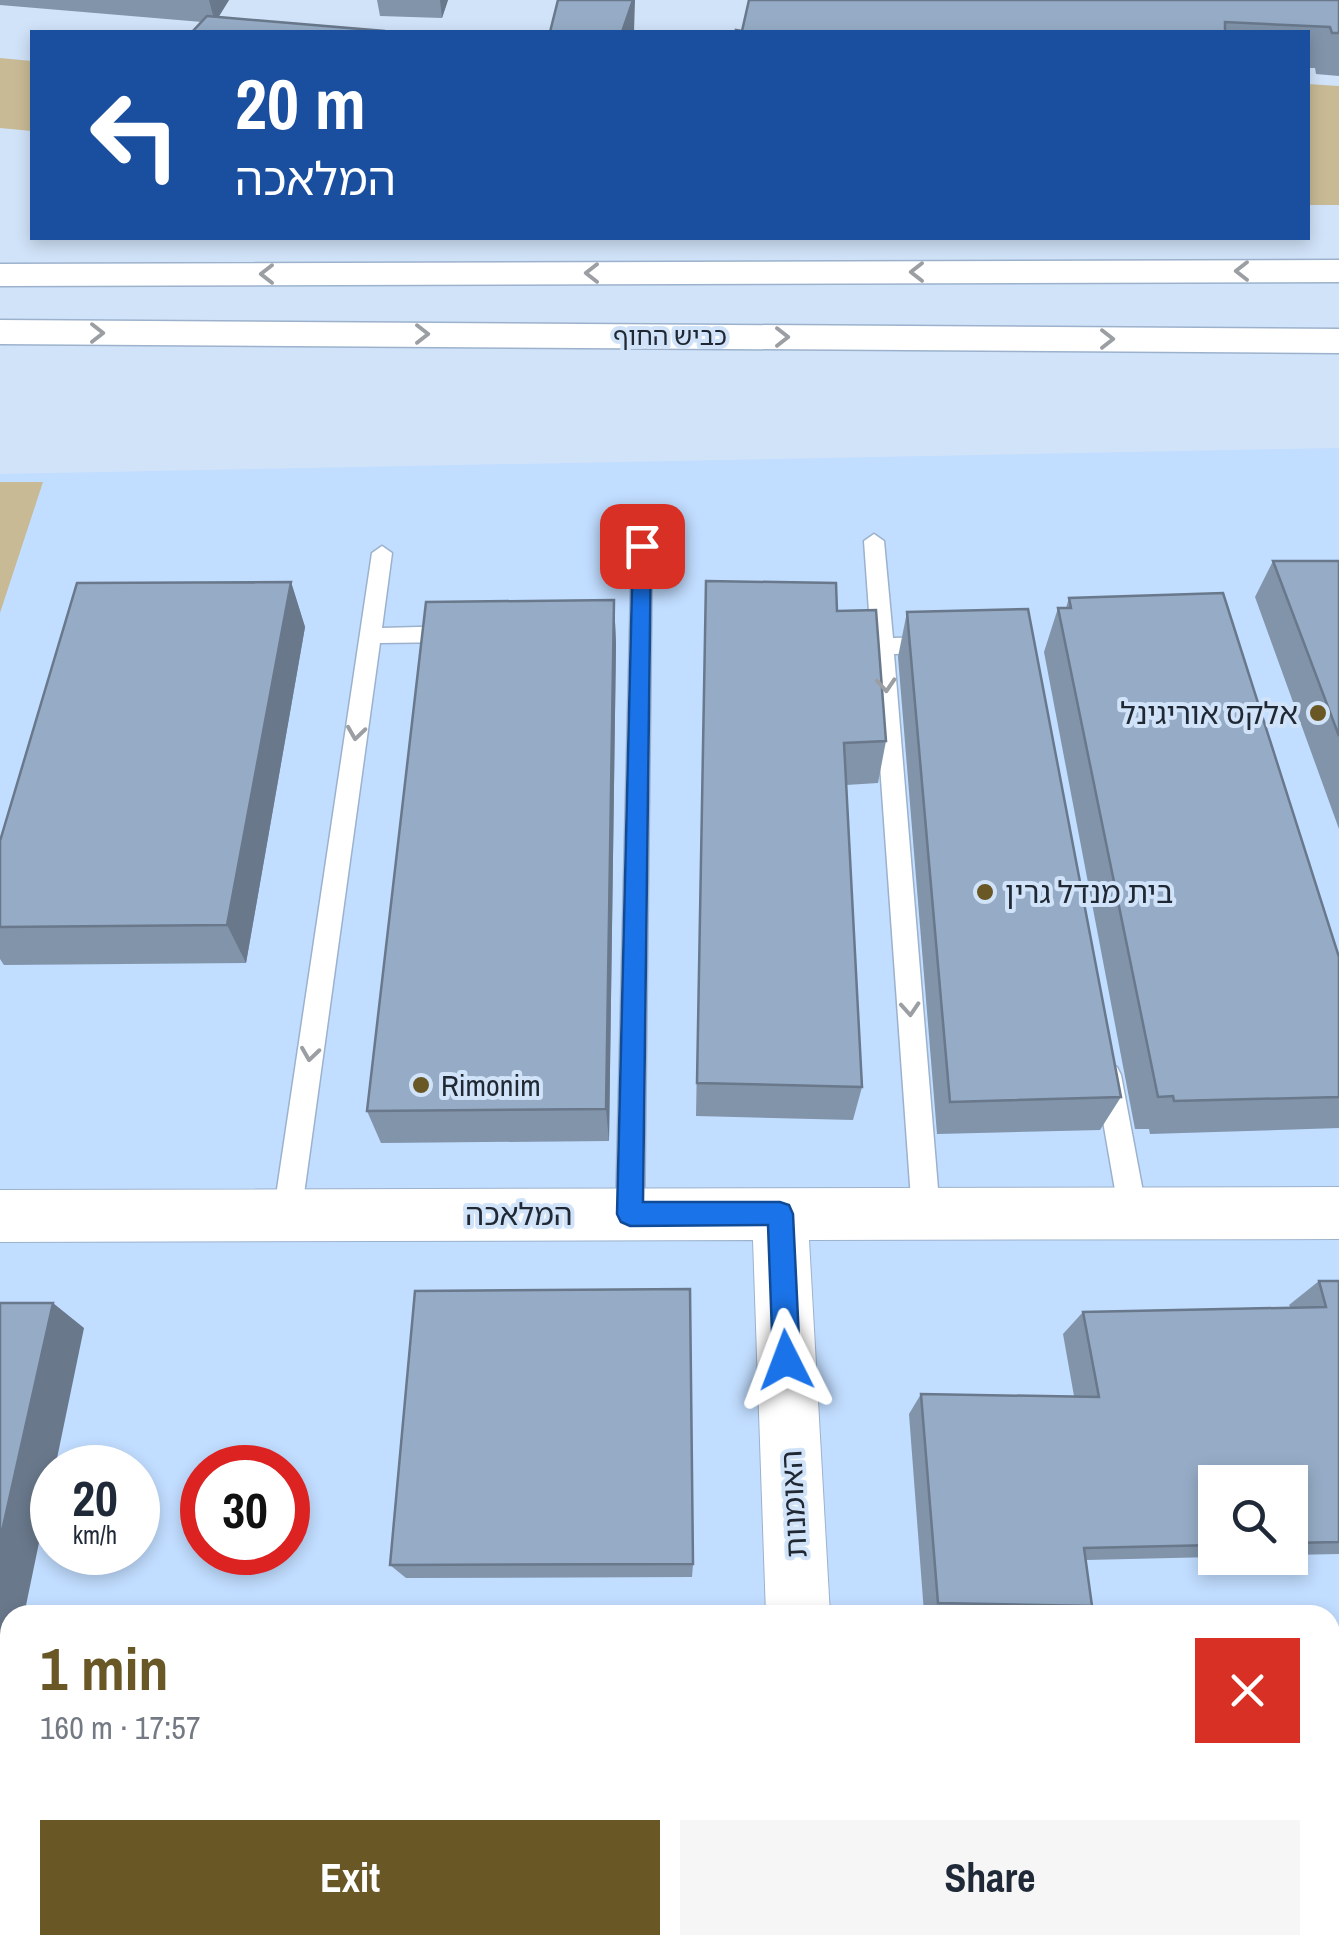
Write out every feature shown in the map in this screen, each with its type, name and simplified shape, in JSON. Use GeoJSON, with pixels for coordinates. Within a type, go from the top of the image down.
{"type":"FeatureCollection","features":[{"type":"Feature","properties":{"kind":"highway"},"geometry":{"type":"LineString","coordinates":[[0,275],[1339,271]]}},
{"type":"Feature","properties":{"kind":"highway","name":"כביש החוף"},"geometry":{"type":"LineString","coordinates":[[0,332],[1339,342]]}},
{"type":"Feature","properties":{"kind":"street","name":"המלאכה"},"geometry":{"type":"LineString","coordinates":[[0,1216],[1339,1213]]}},
{"type":"Feature","properties":{"kind":"street","name":"האומנות"},"geometry":{"type":"LineString","coordinates":[[780,1214],[798,1605]]}},
{"type":"Feature","properties":{"kind":"lane"},"geometry":{"type":"LineString","coordinates":[[874,541],[926,1213]]}},
{"type":"Feature","properties":{"kind":"lane"},"geometry":{"type":"LineString","coordinates":[[630,1214],[631,631],[642,546]]}},
{"type":"Feature","properties":{"kind":"lane"},"geometry":{"type":"LineString","coordinates":[[287,1216],[382,553]]}},
{"type":"Feature","properties":{"kind":"lane"},"geometry":{"type":"LineString","coordinates":[[370,636],[486,634]]}},
{"type":"Feature","properties":{"kind":"lane"},"geometry":{"type":"LineString","coordinates":[[883,646],[955,644]]}},
{"type":"Feature","properties":{"kind":"lane"},"geometry":{"type":"LineString","coordinates":[[1101,1042],[1133,1213]]}},
{"type":"Feature","properties":{"kind":"shaded area"},"geometry":{"type":"Polygon","coordinates":[[[0,58],[30,61],[30,131],[0,128],[0,58]]]}},
{"type":"Feature","properties":{"kind":"shaded area"},"geometry":{"type":"Polygon","coordinates":[[[1310,84],[1339,86],[1339,205],[1310,205],[1310,84]]]}},
{"type":"Feature","properties":{"kind":"shaded area"},"geometry":{"type":"Polygon","coordinates":[[[1339,448],[1339,1605],[0,1605],[0,474],[1339,448]]]}},
{"type":"Feature","properties":{"kind":"shaded area"},"geometry":{"type":"Polygon","coordinates":[[[0,482],[43,482],[0,613],[0,482]]]}},
{"type":"Feature","properties":{"kind":"building"},"geometry":{"type":"Polygon","coordinates":[[[558,0],[633,0],[623,30],[550,30],[558,0]]]}},
{"type":"Feature","properties":{"kind":"building"},"geometry":{"type":"Polygon","coordinates":[[[749,0],[1339,0],[1339,33],[1332,33],[1330,27],[1225,22],[1225,30],[742,30],[749,0]]]}},
{"type":"Feature","properties":{"kind":"building"},"geometry":{"type":"Polygon","coordinates":[[[207,16],[372,30],[194,30],[207,16]]]}},
{"type":"Feature","properties":{"kind":"building"},"geometry":{"type":"Polygon","coordinates":[[[1273,561],[1339,561],[1339,736],[1273,561]]]}},
{"type":"Feature","properties":{"kind":"building"},"geometry":{"type":"Polygon","coordinates":[[[706,581],[836,583],[837,611],[876,610],[886,741],[844,743],[862,1087],[697,1083],[706,581]]]}},
{"type":"Feature","properties":{"kind":"building"},"geometry":{"type":"Polygon","coordinates":[[[291,582],[227,925],[0,927],[0,841],[77,583],[291,582]]]}},
{"type":"Feature","properties":{"kind":"building"},"geometry":{"type":"Polygon","coordinates":[[[1223,593],[1339,957],[1339,1097],[1174,1101],[1173,1096],[1158,1097],[1058,608],[1071,608],[1069,598],[1223,593]]]}},
{"type":"Feature","properties":{"kind":"building"},"geometry":{"type":"Polygon","coordinates":[[[614,600],[606,1109],[367,1111],[426,602],[614,600]]]}},
{"type":"Feature","properties":{"kind":"building","name":"בית מנדל גרין"},"geometry":{"type":"Polygon","coordinates":[[[1028,609],[1121,1097],[950,1102],[907,612],[1028,609]]]}},
{"type":"Feature","properties":{"kind":"building"},"geometry":{"type":"Polygon","coordinates":[[[1319,1281],[1339,1281],[1339,1542],[1308,1543],[1308,1465],[1198,1465],[1198,1545],[1084,1548],[1092,1605],[938,1603],[921,1394],[1099,1397],[1083,1312],[1326,1307],[1319,1281]]]}},
{"type":"Feature","properties":{"kind":"building"},"geometry":{"type":"Polygon","coordinates":[[[690,1289],[693,1564],[390,1565],[415,1291],[690,1289]]]}},
{"type":"Feature","properties":{"kind":"building"},"geometry":{"type":"Polygon","coordinates":[[[0,1303],[53,1303],[0,1540],[0,1303]]]}},
{"type":"Feature","properties":{"kind":"place","name":"אלקס אוריגינל"},"geometry":{"type":"Point","coordinates":[1318,713]}},
{"type":"Feature","properties":{"kind":"place","name":"בית מנדל גרין"},"geometry":{"type":"Point","coordinates":[985,892]}},
{"type":"Feature","properties":{"kind":"place","name":"Rimonim"},"geometry":{"type":"Point","coordinates":[421,1085]}},
{"type":"Feature","properties":{"kind":"route"},"geometry":{"type":"LineString","coordinates":[[642,546],[630,1214],[780,1214],[786,1360]]}}]}
